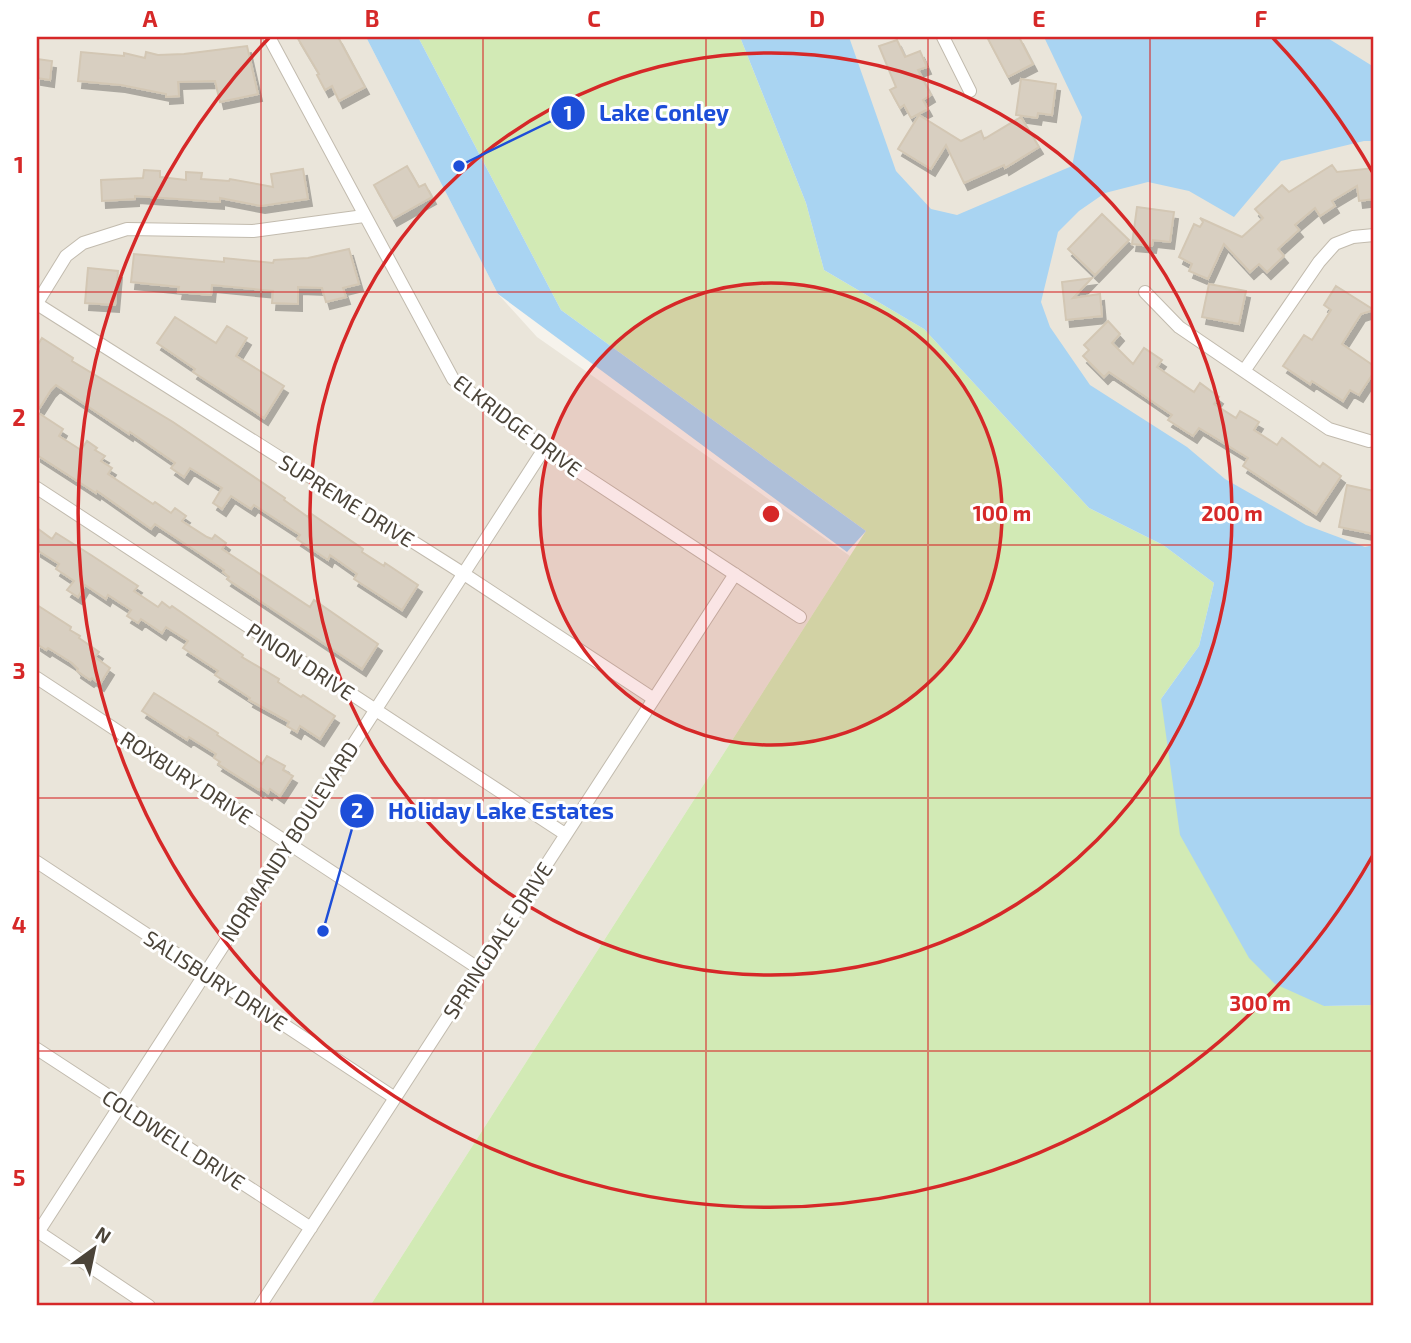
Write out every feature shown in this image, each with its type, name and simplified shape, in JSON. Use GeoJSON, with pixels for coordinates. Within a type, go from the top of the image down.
{"type":"FeatureCollection","features":[{"type":"Feature","properties":{"kind":"street","name":"ELKRIDGE DRIVE"},"geometry":{"type":"LineString","coordinates":[[269,37],[453,379],[544,449],[800,617]]}},
{"type":"Feature","properties":{"kind":"street"},"geometry":{"type":"LineString","coordinates":[[943,37],[970,91]]}},
{"type":"Feature","properties":{"kind":"street"},"geometry":{"type":"LineString","coordinates":[[37,304],[66,256],[83,243],[127,229],[253,230],[364,216]]}},
{"type":"Feature","properties":{"kind":"street"},"geometry":{"type":"LineString","coordinates":[[1244,371],[1319,262],[1335,244],[1353,237],[1374,234]]}},
{"type":"Feature","properties":{"kind":"street"},"geometry":{"type":"LineString","coordinates":[[1145,292],[1179,327],[1329,429],[1369,441]]}},
{"type":"Feature","properties":{"kind":"street","name":"SUPREME DRIVE"},"geometry":{"type":"LineString","coordinates":[[37,304],[464,574],[654,699]]}},
{"type":"Feature","properties":{"kind":"street","name":"NORMANDY BOULEVARD"},"geometry":{"type":"LineString","coordinates":[[37,1233],[544,449]]}},
{"type":"Feature","properties":{"kind":"street","name":"PINON DRIVE"},"geometry":{"type":"LineString","coordinates":[[37,488],[565,834]]}},
{"type":"Feature","properties":{"kind":"street","name":"SPRINGDALE DRIVE"},"geometry":{"type":"LineString","coordinates":[[260,1306],[735,574]]}},
{"type":"Feature","properties":{"kind":"street","name":"ROXBURY DRIVE"},"geometry":{"type":"LineString","coordinates":[[37,678],[478,968]]}},
{"type":"Feature","properties":{"kind":"street","name":"SALISBURY DRIVE"},"geometry":{"type":"LineString","coordinates":[[37,862],[395,1098]]}},
{"type":"Feature","properties":{"kind":"street","name":"COLDWELL DRIVE"},"geometry":{"type":"LineString","coordinates":[[37,1049],[311,1228]]}},
{"type":"Feature","properties":{"kind":"street"},"geometry":{"type":"LineString","coordinates":[[37,1233],[149,1306]]}},
{"type":"Feature","properties":{"kind":"shaded area"},"geometry":{"type":"Polygon","coordinates":[[[37,37],[366,37],[498,294],[537,337],[850,556],[370,1306],[37,1306],[37,37]]]}},
{"type":"Feature","properties":{"kind":"shaded area"},"geometry":{"type":"Polygon","coordinates":[[[795,37],[1374,37],[1374,590],[881,242],[795,37]]]}},
{"type":"Feature","properties":{"kind":"green space"},"geometry":{"type":"Polygon","coordinates":[[[418,37],[740,37],[806,203],[824,270],[924,329],[1089,508],[1163,545],[1214,583],[1199,646],[1161,699],[1324,1006],[1374,1005],[1374,1306],[370,1306],[866,531],[561,310],[418,37]]]}},
{"type":"Feature","properties":{"kind":"water"},"geometry":{"type":"Polygon","coordinates":[[[366,37],[418,37],[561,310],[866,531],[847,552],[498,294],[366,37]]]}},
{"type":"Feature","properties":{"kind":"water"},"geometry":{"type":"Polygon","coordinates":[[[740,37],[849,37],[896,171],[931,209],[957,215],[1072,166],[1082,117],[1044,37],[1326,37],[1374,67],[1374,141],[1364,141],[1281,161],[1234,217],[1189,191],[1148,182],[1105,193],[1079,211],[1058,232],[1041,302],[1050,327],[1090,385],[1187,447],[1225,479],[1306,525],[1365,547],[1374,545],[1374,1005],[1324,1006],[1275,984],[1249,958],[1180,835],[1161,699],[1199,646],[1214,583],[1163,545],[1089,508],[924,329],[824,270],[806,203],[740,37]]]}},
{"type":"Feature","properties":{"kind":"building"},"geometry":{"type":"Polygon","coordinates":[[[297,37],[338,37],[365,87],[339,101],[332,86],[325,90],[317,75],[319,74],[297,37]]]}},
{"type":"Feature","properties":{"kind":"building"},"geometry":{"type":"Polygon","coordinates":[[[987,37],[1019,37],[1033,64],[1008,77],[987,37]]]}},
{"type":"Feature","properties":{"kind":"building"},"geometry":{"type":"Polygon","coordinates":[[[897,40],[905,57],[920,51],[927,67],[918,70],[931,95],[923,100],[928,109],[911,118],[904,105],[900,108],[890,90],[896,87],[879,46],[897,40]]]}},
{"type":"Feature","properties":{"kind":"building"},"geometry":{"type":"Polygon","coordinates":[[[247,46],[258,94],[220,102],[215,81],[178,82],[179,96],[166,97],[166,94],[121,85],[78,81],[81,52],[124,56],[124,53],[145,58],[146,52],[158,55],[184,54],[247,46]]]}},
{"type":"Feature","properties":{"kind":"building"},"geometry":{"type":"Polygon","coordinates":[[[37,59],[52,61],[50,80],[37,78],[37,59]]]}},
{"type":"Feature","properties":{"kind":"building"},"geometry":{"type":"Polygon","coordinates":[[[1021,79],[1056,84],[1052,115],[1038,113],[1037,118],[1016,115],[1021,79]]]}},
{"type":"Feature","properties":{"kind":"building"},"geometry":{"type":"Polygon","coordinates":[[[919,115],[961,141],[981,131],[984,139],[1021,117],[1039,147],[1005,168],[1004,165],[964,183],[946,145],[931,169],[898,149],[919,115]]]}},
{"type":"Feature","properties":{"kind":"building"},"geometry":{"type":"Polygon","coordinates":[[[1332,165],[1337,172],[1374,168],[1374,199],[1359,201],[1357,186],[1332,201],[1335,206],[1320,216],[1315,208],[1295,225],[1299,230],[1278,249],[1284,256],[1267,272],[1259,264],[1250,272],[1224,244],[1208,279],[1189,271],[1192,264],[1179,257],[1194,224],[1200,227],[1203,222],[1200,218],[1242,237],[1263,218],[1255,209],[1282,185],[1289,192],[1332,165]]]}},
{"type":"Feature","properties":{"kind":"building"},"geometry":{"type":"Polygon","coordinates":[[[407,166],[419,187],[425,184],[432,197],[393,219],[374,185],[407,166]]]}},
{"type":"Feature","properties":{"kind":"building"},"geometry":{"type":"Polygon","coordinates":[[[303,169],[308,199],[261,206],[220,198],[220,202],[135,196],[135,199],[102,201],[101,180],[143,178],[144,170],[160,171],[160,177],[186,180],[186,172],[202,173],[201,179],[230,179],[273,187],[271,174],[303,169]]]}},
{"type":"Feature","properties":{"kind":"building"},"geometry":{"type":"Polygon","coordinates":[[[1137,207],[1174,212],[1170,242],[1153,240],[1152,246],[1132,244],[1137,207]]]}},
{"type":"Feature","properties":{"kind":"building"},"geometry":{"type":"Polygon","coordinates":[[[1102,214],[1129,240],[1095,275],[1068,249],[1102,214]]]}},
{"type":"Feature","properties":{"kind":"building"},"geometry":{"type":"Polygon","coordinates":[[[349,249],[359,284],[343,288],[346,297],[326,302],[322,288],[298,287],[298,304],[272,303],[273,291],[212,285],[211,295],[178,292],[179,287],[131,282],[134,254],[224,262],[224,258],[273,263],[274,260],[308,258],[349,249]]]}},
{"type":"Feature","properties":{"kind":"building"},"geometry":{"type":"Polygon","coordinates":[[[88,268],[118,271],[115,305],[85,303],[88,268]]]}},
{"type":"Feature","properties":{"kind":"building"},"geometry":{"type":"Polygon","coordinates":[[[1092,278],[1073,298],[1100,294],[1102,316],[1066,320],[1062,282],[1092,278]]]}},
{"type":"Feature","properties":{"kind":"building"},"geometry":{"type":"Polygon","coordinates":[[[1209,284],[1246,291],[1239,324],[1202,317],[1209,284]]]}},
{"type":"Feature","properties":{"kind":"building"},"geometry":{"type":"Polygon","coordinates":[[[1336,286],[1374,310],[1361,314],[1342,344],[1374,366],[1374,372],[1359,395],[1350,390],[1343,401],[1283,366],[1304,335],[1312,340],[1331,310],[1324,305],[1336,286]]]}},
{"type":"Feature","properties":{"kind":"building"},"geometry":{"type":"Polygon","coordinates":[[[175,317],[216,343],[227,326],[247,338],[236,356],[284,386],[264,418],[193,372],[195,369],[157,343],[175,317]]]}},
{"type":"Feature","properties":{"kind":"building"},"geometry":{"type":"Polygon","coordinates":[[[1108,321],[1120,334],[1112,343],[1133,364],[1144,348],[1162,360],[1157,367],[1194,392],[1200,383],[1219,397],[1214,404],[1236,418],[1240,411],[1259,422],[1254,430],[1277,445],[1282,438],[1320,467],[1323,463],[1341,476],[1316,514],[1243,466],[1248,458],[1199,428],[1193,436],[1168,420],[1172,415],[1109,372],[1104,377],[1083,356],[1089,350],[1084,345],[1108,321]]]}},
{"type":"Feature","properties":{"kind":"building"},"geometry":{"type":"Polygon","coordinates":[[[42,338],[73,358],[72,361],[173,422],[285,498],[284,500],[308,517],[310,513],[363,549],[362,552],[384,566],[385,563],[418,585],[402,610],[354,579],[357,574],[330,555],[328,560],[297,539],[300,535],[254,505],[251,509],[231,496],[222,509],[213,503],[222,488],[190,468],[184,477],[171,468],[175,463],[56,385],[37,412],[37,346],[42,338]]]}},
{"type":"Feature","properties":{"kind":"building"},"geometry":{"type":"Polygon","coordinates":[[[37,412],[63,429],[59,436],[81,450],[87,441],[97,448],[95,450],[105,456],[101,461],[112,468],[108,474],[153,504],[155,502],[171,513],[175,508],[186,516],[182,521],[207,537],[212,539],[215,535],[226,543],[222,549],[310,607],[314,600],[378,644],[362,669],[227,579],[229,577],[224,570],[155,524],[151,529],[97,491],[96,493],[37,455],[37,412]]]}},
{"type":"Feature","properties":{"kind":"building"},"geometry":{"type":"Polygon","coordinates":[[[1347,485],[1374,491],[1374,534],[1339,527],[1347,485]]]}},
{"type":"Feature","properties":{"kind":"building"},"geometry":{"type":"Polygon","coordinates":[[[37,528],[52,539],[56,533],[91,555],[138,586],[134,591],[158,607],[162,602],[170,608],[172,606],[243,655],[242,657],[279,679],[278,682],[335,716],[320,739],[300,726],[297,732],[287,726],[289,722],[249,700],[250,698],[215,675],[218,671],[183,648],[188,641],[166,627],[162,633],[141,619],[138,623],[127,616],[131,610],[108,595],[106,599],[85,585],[78,597],[67,590],[74,581],[56,569],[59,564],[37,550],[37,528]]]}},
{"type":"Feature","properties":{"kind":"building"},"geometry":{"type":"Polygon","coordinates":[[[37,605],[71,627],[70,630],[99,652],[95,657],[110,668],[100,684],[77,671],[72,663],[37,644],[37,605]]]}},
{"type":"Feature","properties":{"kind":"building"},"geometry":{"type":"Polygon","coordinates":[[[154,693],[262,764],[267,756],[285,766],[283,770],[293,776],[280,796],[270,789],[268,793],[261,788],[259,790],[218,764],[220,762],[214,758],[216,754],[189,737],[187,740],[142,711],[154,693]]]}},
{"type":"Feature","properties":{"kind":"place","name":"Lake Conley"},"geometry":{"type":"Point","coordinates":[459,166]}},
{"type":"Feature","properties":{"kind":"place","name":"Holiday Lake Estates"},"geometry":{"type":"Point","coordinates":[323,931]}}]}
